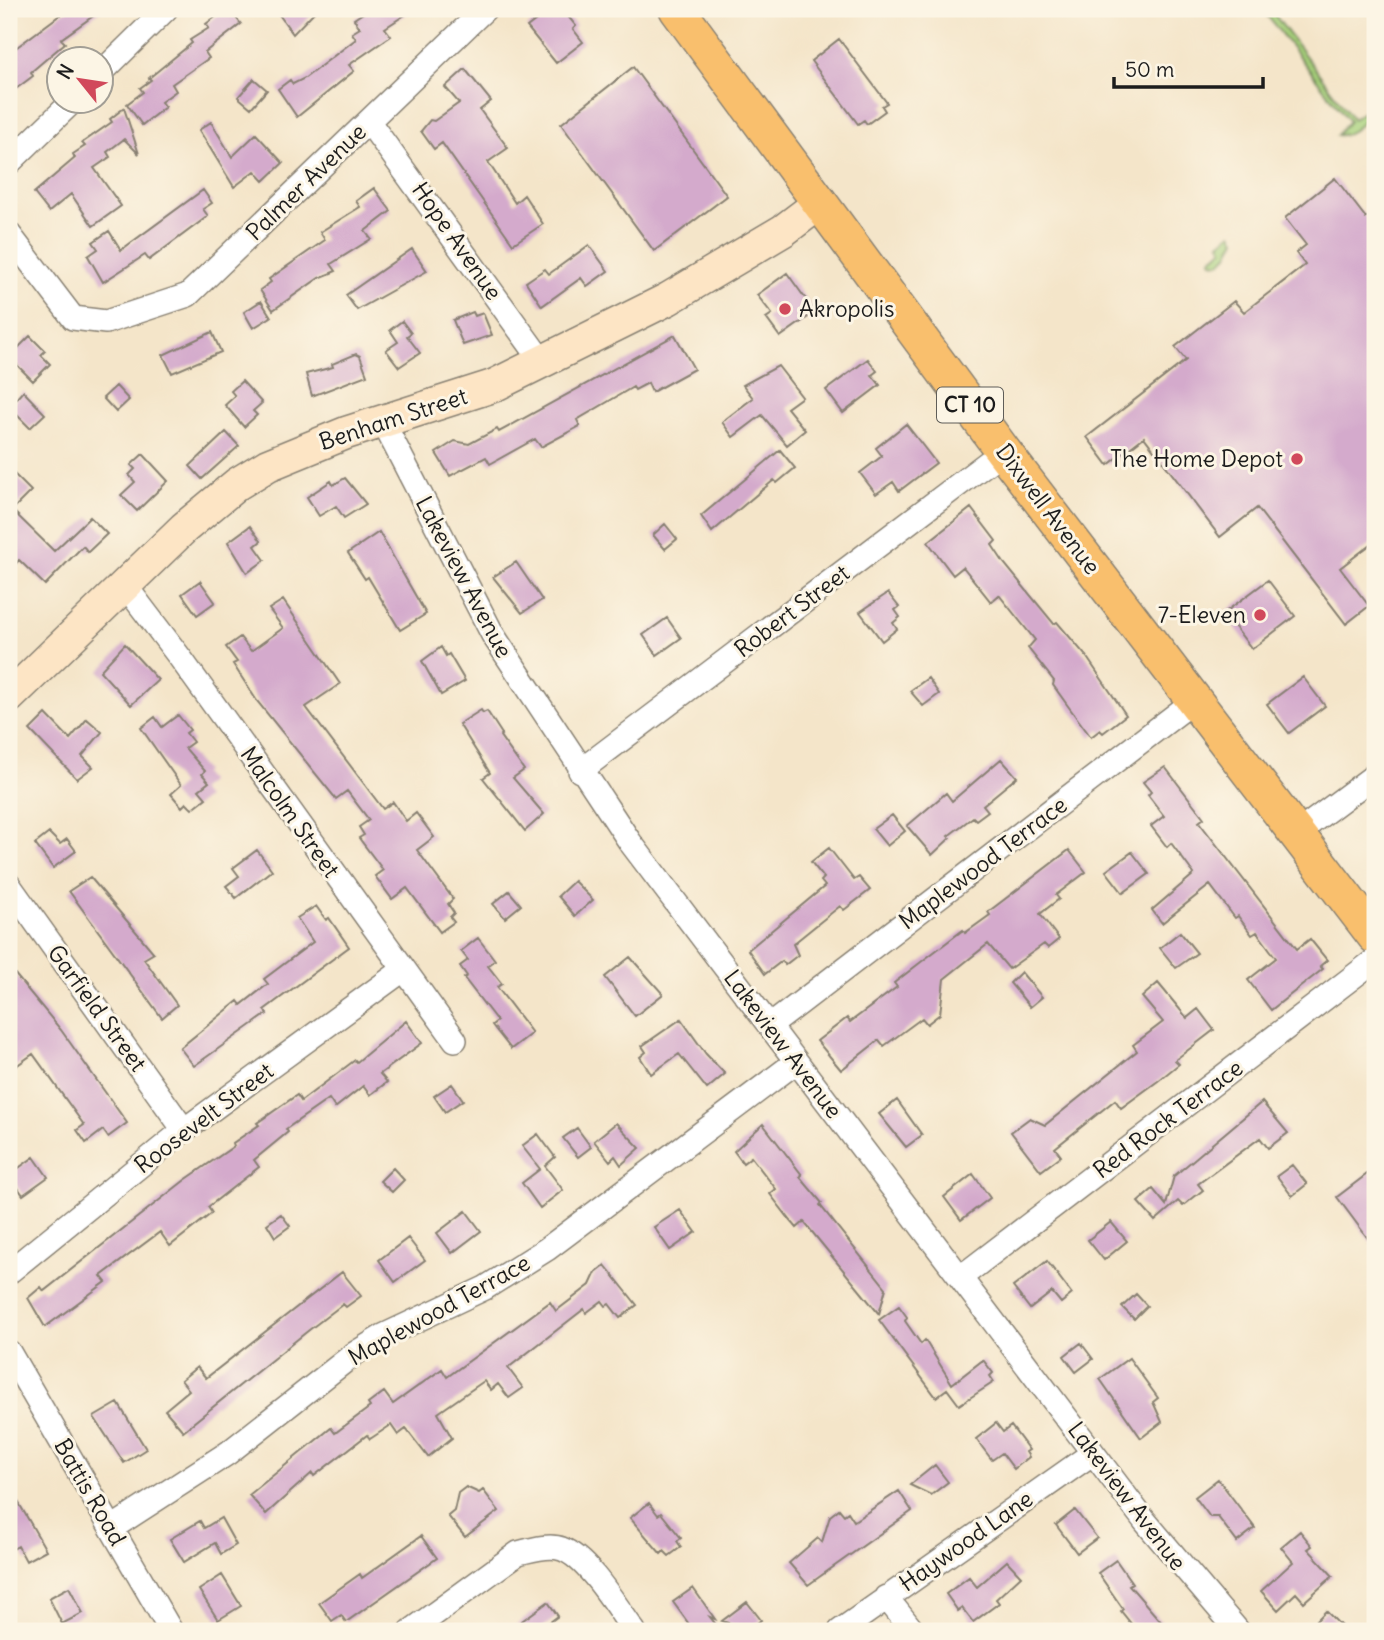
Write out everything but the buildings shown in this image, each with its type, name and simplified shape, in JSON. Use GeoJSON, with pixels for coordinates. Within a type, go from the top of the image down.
{"type":"FeatureCollection","features":[{"type":"Feature","properties":{"kind":"main road","name":"Dixwell Avenue"},"geometry":{"type":"LineString","coordinates":[[677,9],[1003,451],[1375,936]]}},
{"type":"Feature","properties":{"kind":"main road","name":"Benham Street"},"geometry":{"type":"LineString","coordinates":[[9,697],[124,584],[209,506],[247,478],[296,451],[460,399],[542,361],[668,299],[784,230],[821,202]]}},
{"type":"Feature","properties":{"kind":"street"},"geometry":{"type":"LineString","coordinates":[[116,58],[166,9]]}},
{"type":"Feature","properties":{"kind":"street","name":"Palmer Avenue"},"geometry":{"type":"LineString","coordinates":[[9,234],[73,318],[106,322],[188,295],[485,9]]}},
{"type":"Feature","properties":{"kind":"street"},"geometry":{"type":"LineString","coordinates":[[9,163],[58,116]]}},
{"type":"Feature","properties":{"kind":"street","name":"Hope Avenue"},"geometry":{"type":"LineString","coordinates":[[369,121],[542,361]]}},
{"type":"Feature","properties":{"kind":"street","name":"Lakeview Avenue"},"geometry":{"type":"LineString","coordinates":[[383,422],[395,451],[493,635],[580,771],[630,842],[1093,1453],[1182,1568],[1238,1631]]}},
{"type":"Feature","properties":{"kind":"street","name":"Robert Street"},"geometry":{"type":"LineString","coordinates":[[580,771],[1003,451]]}},
{"type":"Feature","properties":{"kind":"street","name":"Malcolm Street"},"geometry":{"type":"LineString","coordinates":[[124,584],[455,1040]]}},
{"type":"Feature","properties":{"kind":"street","name":"Maplewood Terrace"},"geometry":{"type":"LineString","coordinates":[[770,1026],[1195,700]]}},
{"type":"Feature","properties":{"kind":"street"},"geometry":{"type":"LineString","coordinates":[[1296,834],[1375,775]]}},
{"type":"Feature","properties":{"kind":"street","name":"Garfield Street"},"geometry":{"type":"LineString","coordinates":[[9,886],[184,1130]]}},
{"type":"Feature","properties":{"kind":"street","name":"Red Rock Terrace"},"geometry":{"type":"LineString","coordinates":[[961,1277],[1375,960]]}},
{"type":"Feature","properties":{"kind":"street","name":"Roosevelt Street"},"geometry":{"type":"LineString","coordinates":[[9,1272],[184,1130],[403,970]]}},
{"type":"Feature","properties":{"kind":"street","name":"Maplewood Terrace"},"geometry":{"type":"LineString","coordinates":[[112,1528],[228,1453],[354,1354],[383,1336],[485,1287],[547,1249],[796,1062]]}},
{"type":"Feature","properties":{"kind":"street","name":"Battis Road"},"geometry":{"type":"LineString","coordinates":[[9,1352],[172,1631]]}},
{"type":"Feature","properties":{"kind":"street","name":"Haywood Lane"},"geometry":{"type":"LineString","coordinates":[[840,1631],[1093,1453]]}},
{"type":"Feature","properties":{"kind":"street"},"geometry":{"type":"LineString","coordinates":[[411,1631],[518,1553],[540,1548],[561,1548],[583,1564],[634,1631]]}},
{"type":"Feature","properties":{"kind":"street"},"geometry":{"type":"LineString","coordinates":[[886,1597],[913,1631]]}},
{"type":"Feature","properties":{"kind":"green space"},"geometry":{"type":"Polygon","coordinates":[[[1262,9],[1270,9],[1353,119],[1366,110],[1369,113],[1356,128],[1346,134],[1337,135],[1349,121],[1262,9]]]}},
{"type":"Feature","properties":{"kind":"green space"},"geometry":{"type":"Polygon","coordinates":[[[1232,233],[1236,239],[1228,255],[1219,263],[1212,262],[1211,259],[1223,249],[1220,243],[1232,233]]]}},
{"type":"Feature","properties":{"kind":"place","name":"Akropolis"},"geometry":{"type":"Point","coordinates":[785,309]}},
{"type":"Feature","properties":{"kind":"place","name":"The Home Depot"},"geometry":{"type":"Point","coordinates":[1297,459]}},
{"type":"Feature","properties":{"kind":"place","name":"7-Eleven"},"geometry":{"type":"Point","coordinates":[1260,615]}}]}
